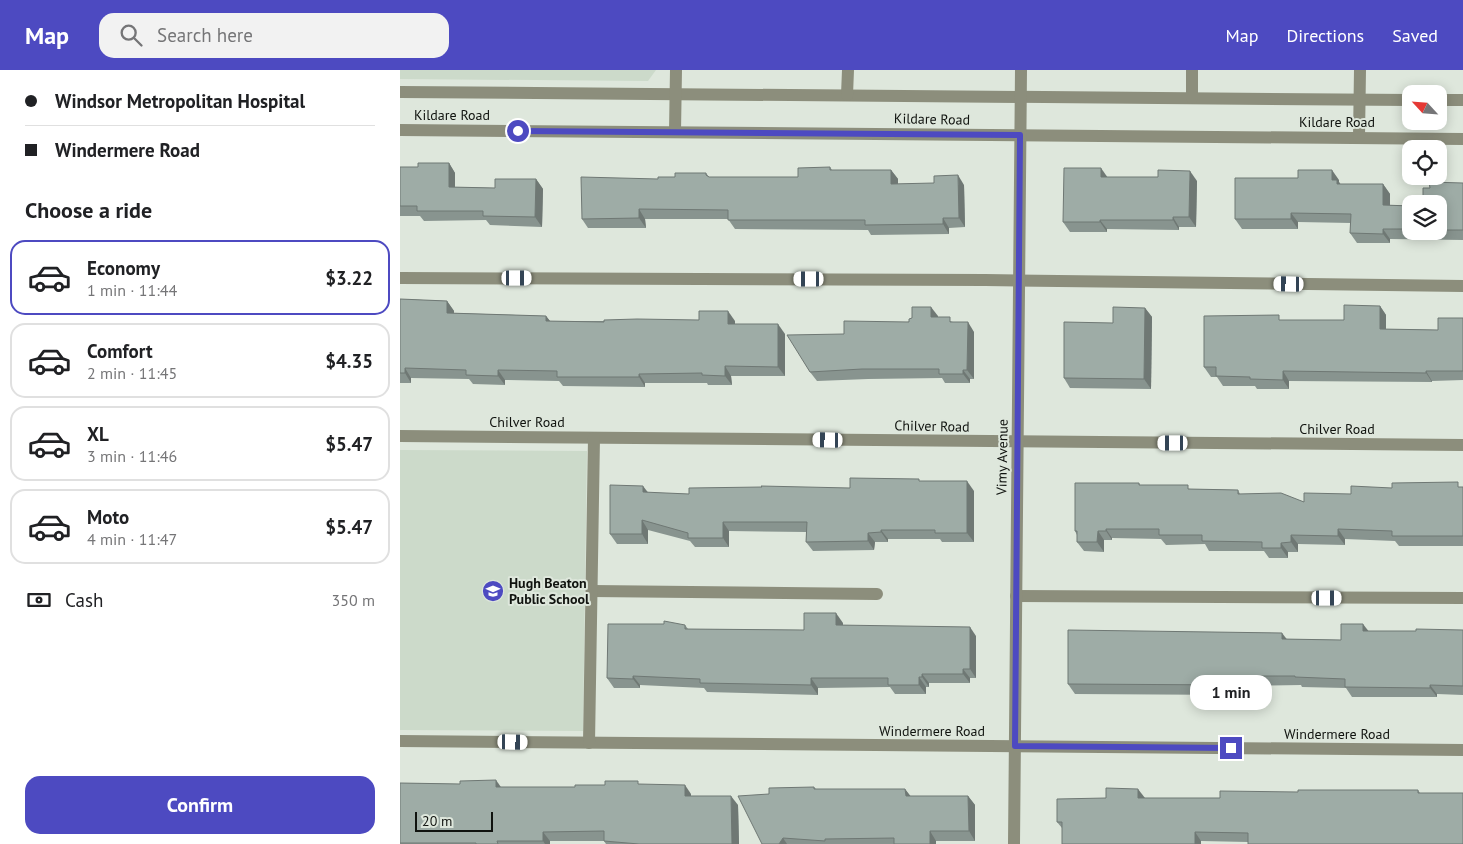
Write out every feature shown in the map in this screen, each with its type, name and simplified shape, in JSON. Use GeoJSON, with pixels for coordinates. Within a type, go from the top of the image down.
{"type":"FeatureCollection","features":[{"type":"Feature","properties":{"kind":"street"},"geometry":{"type":"LineString","coordinates":[[675,132],[676,70]]}},
{"type":"Feature","properties":{"kind":"street"},"geometry":{"type":"LineString","coordinates":[[848,70],[848,95]]}},
{"type":"Feature","properties":{"kind":"street","name":"Vimy Avenue"},"geometry":{"type":"LineString","coordinates":[[1014,844],[1020,70]]}},
{"type":"Feature","properties":{"kind":"street"},"geometry":{"type":"LineString","coordinates":[[1192,70],[1192,98]]}},
{"type":"Feature","properties":{"kind":"street"},"geometry":{"type":"LineString","coordinates":[[1359,137],[1360,70]]}},
{"type":"Feature","properties":{"kind":"street","name":"Kildare Road"},"geometry":{"type":"LineString","coordinates":[[400,92],[1402,100]]}},
{"type":"Feature","properties":{"kind":"street"},"geometry":{"type":"LineString","coordinates":[[1448,100],[1463,100]]}},
{"type":"Feature","properties":{"kind":"street","name":"Kildare Road"},"geometry":{"type":"LineString","coordinates":[[400,130],[1463,139]]}},
{"type":"Feature","properties":{"kind":"street"},"geometry":{"type":"LineString","coordinates":[[400,278],[1019,280],[1463,286]]}},
{"type":"Feature","properties":{"kind":"street","name":"Chilver Road"},"geometry":{"type":"LineString","coordinates":[[400,436],[1463,445]]}},
{"type":"Feature","properties":{"kind":"street"},"geometry":{"type":"LineString","coordinates":[[589,743],[594,438]]}},
{"type":"Feature","properties":{"kind":"street"},"geometry":{"type":"LineString","coordinates":[[592,591],[877,594]]}},
{"type":"Feature","properties":{"kind":"street"},"geometry":{"type":"LineString","coordinates":[[1016,596],[1463,598]]}},
{"type":"Feature","properties":{"kind":"street","name":"Windermere Road"},"geometry":{"type":"LineString","coordinates":[[400,741],[1463,750]]}},
{"type":"Feature","properties":{"kind":"shaded area"},"geometry":{"type":"Polygon","coordinates":[[[400,70],[656,70],[648,81],[400,79],[400,70]]]}},
{"type":"Feature","properties":{"kind":"shaded area","name":"Hugh Beaton Public School"},"geometry":{"type":"Polygon","coordinates":[[[400,450],[587,451],[583,731],[400,730],[400,450]]]}},
{"type":"Feature","properties":{"kind":"building"},"geometry":{"type":"Polygon","coordinates":[[[418,163],[449,163],[449,187],[495,188],[495,179],[536,179],[535,217],[483,216],[483,211],[417,211],[417,206],[400,206],[400,167],[418,167],[418,163]]]}},
{"type":"Feature","properties":{"kind":"building"},"geometry":{"type":"Polygon","coordinates":[[[830,167],[830,170],[891,170],[891,184],[934,183],[934,176],[958,175],[959,218],[943,218],[943,224],[865,225],[865,220],[728,220],[728,210],[639,209],[639,218],[582,219],[581,177],[658,179],[658,177],[675,177],[675,173],[706,173],[709,177],[798,177],[798,168],[830,167]]]}},
{"type":"Feature","properties":{"kind":"building"},"geometry":{"type":"Polygon","coordinates":[[[1064,168],[1101,168],[1101,177],[1158,177],[1158,170],[1190,171],[1189,217],[1173,217],[1173,220],[1063,222],[1064,168]]]}},
{"type":"Feature","properties":{"kind":"building"},"geometry":{"type":"Polygon","coordinates":[[[1298,170],[1332,170],[1332,180],[1337,180],[1337,184],[1383,184],[1383,205],[1402,206],[1402,229],[1383,229],[1383,234],[1350,233],[1351,214],[1291,213],[1291,219],[1235,219],[1235,178],[1298,178],[1298,170]]]}},
{"type":"Feature","properties":{"kind":"building"},"geometry":{"type":"Polygon","coordinates":[[[1463,183],[1463,230],[1447,230],[1447,195],[1423,195],[1423,188],[1430,188],[1430,185],[1463,183]]]}},
{"type":"Feature","properties":{"kind":"building"},"geometry":{"type":"Polygon","coordinates":[[[400,299],[447,301],[447,313],[546,316],[546,321],[699,320],[699,311],[728,311],[728,324],[778,324],[778,367],[725,366],[725,376],[702,375],[702,373],[639,374],[639,377],[557,377],[557,371],[498,370],[498,376],[466,375],[466,370],[405,368],[405,373],[400,373],[400,299]]]}},
{"type":"Feature","properties":{"kind":"building"},"geometry":{"type":"Polygon","coordinates":[[[1344,305],[1380,306],[1380,329],[1438,330],[1438,318],[1463,318],[1463,371],[1426,371],[1426,373],[1283,371],[1283,380],[1216,376],[1216,367],[1204,367],[1204,316],[1279,315],[1279,320],[1344,320],[1344,305]]]}},
{"type":"Feature","properties":{"kind":"building"},"geometry":{"type":"Polygon","coordinates":[[[912,307],[931,307],[931,317],[950,317],[950,322],[968,322],[967,370],[963,370],[963,374],[939,374],[939,369],[862,369],[810,372],[787,335],[844,334],[844,321],[909,322],[909,319],[912,318],[912,307]]]}},
{"type":"Feature","properties":{"kind":"building"},"geometry":{"type":"Polygon","coordinates":[[[1113,307],[1145,308],[1144,379],[1064,378],[1064,322],[1113,323],[1113,307]]]}},
{"type":"Feature","properties":{"kind":"building"},"geometry":{"type":"Polygon","coordinates":[[[850,478],[967,481],[967,533],[935,533],[935,530],[881,530],[881,532],[868,533],[868,541],[806,542],[807,522],[723,522],[723,538],[688,538],[688,533],[642,520],[642,534],[610,534],[610,485],[643,486],[643,492],[689,494],[689,488],[761,486],[850,488],[850,478]]]}},
{"type":"Feature","properties":{"kind":"building"},"geometry":{"type":"Polygon","coordinates":[[[1458,482],[1458,487],[1463,487],[1463,536],[1392,536],[1392,531],[1338,529],[1338,536],[1291,535],[1291,542],[1281,543],[1281,548],[1262,548],[1262,542],[1202,541],[1202,535],[1159,535],[1159,529],[1106,529],[1106,531],[1098,531],[1097,542],[1077,542],[1077,531],[1075,531],[1075,483],[1188,485],[1188,489],[1238,490],[1238,494],[1281,493],[1304,502],[1304,493],[1351,494],[1351,486],[1392,488],[1392,483],[1458,482]]]}},
{"type":"Feature","properties":{"kind":"building"},"geometry":{"type":"Polygon","coordinates":[[[804,613],[836,613],[836,625],[970,627],[970,669],[963,669],[963,674],[922,674],[922,677],[919,677],[919,685],[888,685],[888,678],[811,678],[811,685],[700,683],[700,679],[633,676],[633,679],[607,678],[608,624],[664,624],[664,621],[685,625],[685,629],[804,630],[804,613]]]}},
{"type":"Feature","properties":{"kind":"building"},"geometry":{"type":"Polygon","coordinates":[[[1341,624],[1363,624],[1363,631],[1463,630],[1463,686],[1430,685],[1430,688],[1345,687],[1345,679],[1295,676],[1234,676],[1234,685],[1068,684],[1068,630],[1282,633],[1282,639],[1341,640],[1341,624]]]}},
{"type":"Feature","properties":{"kind":"building"},"geometry":{"type":"Polygon","coordinates":[[[496,780],[496,787],[575,787],[575,785],[605,785],[605,781],[638,781],[638,784],[685,785],[685,796],[731,796],[732,844],[639,844],[604,841],[604,831],[543,832],[543,841],[497,841],[498,844],[400,843],[400,783],[460,784],[460,781],[496,780]]]}},
{"type":"Feature","properties":{"kind":"building"},"geometry":{"type":"Polygon","coordinates":[[[814,787],[814,789],[905,789],[906,796],[968,796],[969,831],[930,831],[930,844],[894,844],[894,838],[825,839],[825,841],[783,838],[779,844],[762,844],[738,796],[769,794],[769,788],[814,787]]]}},
{"type":"Feature","properties":{"kind":"building"},"geometry":{"type":"Polygon","coordinates":[[[1106,788],[1138,789],[1138,798],[1220,798],[1220,791],[1418,790],[1418,793],[1463,793],[1463,844],[1248,844],[1248,833],[1195,832],[1195,844],[1062,844],[1062,822],[1057,822],[1057,799],[1106,798],[1106,788]]]}},
{"type":"Feature","properties":{"kind":"place","name":"Hugh Beaton Public School"},"geometry":{"type":"Point","coordinates":[493,591]}},
{"type":"Feature","properties":{"kind":"route"},"geometry":{"type":"LineString","coordinates":[[518,131],[1020,135],[1015,746],[1231,748]]}}]}
